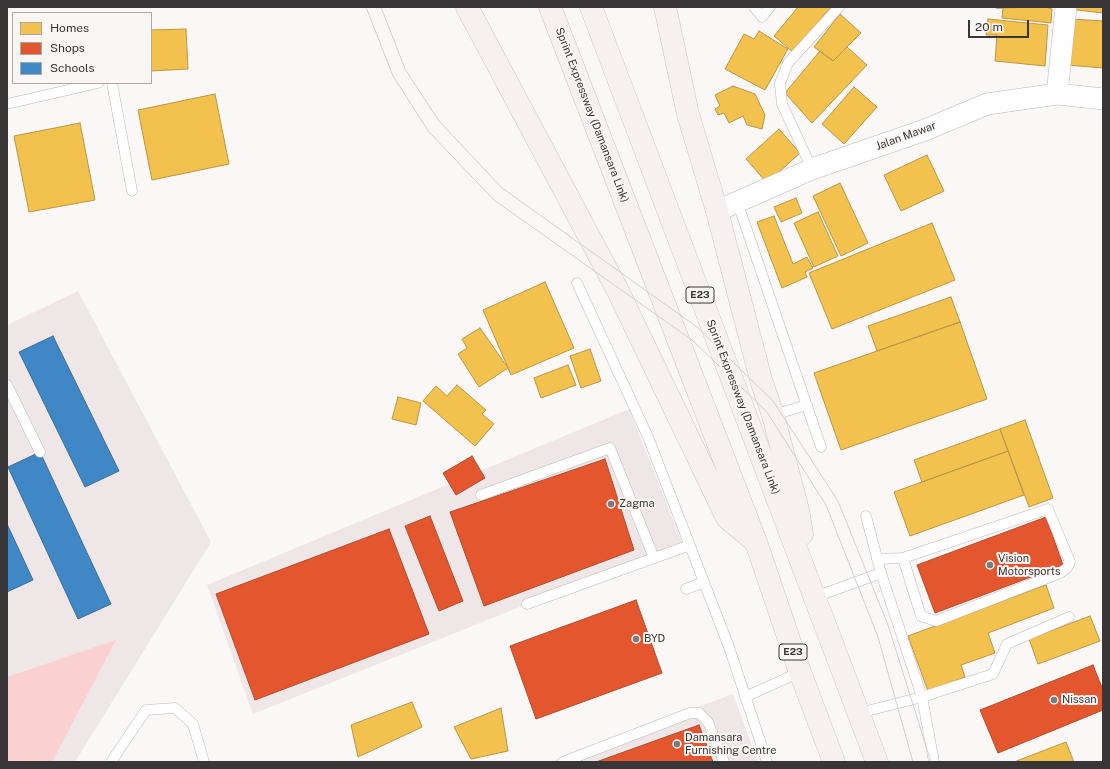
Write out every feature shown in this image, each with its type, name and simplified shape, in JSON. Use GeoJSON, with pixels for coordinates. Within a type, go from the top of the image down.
{"type":"FeatureCollection","features":[{"type":"Feature","properties":{"kind":"highway"},"geometry":{"type":"LineString","coordinates":[[467,7],[618,291],[727,518],[756,542]]}},
{"type":"Feature","properties":{"kind":"highway","name":"Sprint Expressway (Damansara Link)"},"geometry":{"type":"LineString","coordinates":[[550,7],[756,542],[800,672],[834,762]]}},
{"type":"Feature","properties":{"kind":"highway","name":"Sprint Expressway (Damansara Link)"},"geometry":{"type":"LineString","coordinates":[[591,7],[813,589],[877,762]]}},
{"type":"Feature","properties":{"kind":"highway"},"geometry":{"type":"LineString","coordinates":[[666,9],[688,114],[717,211],[761,380],[773,415],[798,510],[813,589]]}},
{"type":"Feature","properties":{"kind":"street"},"geometry":{"type":"LineString","coordinates":[[1057,94],[1066,7]]}},
{"type":"Feature","properties":{"kind":"street","name":"Jalan Mawar"},"geometry":{"type":"LineString","coordinates":[[717,211],[812,169],[925,130],[987,104],[1057,94],[1103,99]]}},
{"type":"Feature","properties":{"kind":"lane"},"geometry":{"type":"LineString","coordinates":[[754,7],[762,17],[770,7]]}},
{"type":"Feature","properties":{"kind":"lane"},"geometry":{"type":"LineString","coordinates":[[812,169],[782,104],[780,83],[788,63],[839,7]]}},
{"type":"Feature","properties":{"kind":"lane"},"geometry":{"type":"LineString","coordinates":[[7,104],[94,84]]}},
{"type":"Feature","properties":{"kind":"lane"},"geometry":{"type":"LineString","coordinates":[[112,84],[132,191]]}},
{"type":"Feature","properties":{"kind":"lane"},"geometry":{"type":"LineString","coordinates":[[737,201],[821,447]]}},
{"type":"Feature","properties":{"kind":"lane"},"geometry":{"type":"LineString","coordinates":[[577,283],[648,437],[729,647],[767,762]]}},
{"type":"Feature","properties":{"kind":"lane"},"geometry":{"type":"LineString","coordinates":[[7,385],[40,452]]}},
{"type":"Feature","properties":{"kind":"lane"},"geometry":{"type":"LineString","coordinates":[[773,415],[807,405]]}},
{"type":"Feature","properties":{"kind":"lane"},"geometry":{"type":"LineString","coordinates":[[482,495],[610,448],[654,558]]}},
{"type":"Feature","properties":{"kind":"lane"},"geometry":{"type":"LineString","coordinates":[[877,559],[903,558],[1048,510],[1070,562],[1067,568],[1060,573],[936,621],[921,616],[903,558]]}},
{"type":"Feature","properties":{"kind":"lane"},"geometry":{"type":"LineString","coordinates":[[866,516],[881,574],[922,697],[934,762]]}},
{"type":"Feature","properties":{"kind":"lane"},"geometry":{"type":"LineString","coordinates":[[527,604],[690,545]]}},
{"type":"Feature","properties":{"kind":"lane"},"geometry":{"type":"LineString","coordinates":[[813,589],[881,574]]}},
{"type":"Feature","properties":{"kind":"lane"},"geometry":{"type":"LineString","coordinates":[[686,589],[704,582]]}},
{"type":"Feature","properties":{"kind":"lane"},"geometry":{"type":"LineString","coordinates":[[859,713],[922,697],[993,674],[1007,644],[1069,617]]}},
{"type":"Feature","properties":{"kind":"lane"},"geometry":{"type":"LineString","coordinates":[[745,696],[800,672]]}},
{"type":"Feature","properties":{"kind":"lane"},"geometry":{"type":"LineString","coordinates":[[111,762],[146,710],[174,708],[193,724],[204,762]]}},
{"type":"Feature","properties":{"kind":"lane"},"geometry":{"type":"LineString","coordinates":[[563,762],[690,713],[699,713],[708,722],[724,762]]}},
{"type":"Feature","properties":{"kind":"shaded area"},"geometry":{"type":"Polygon","coordinates":[[[78,291],[211,542],[75,762],[7,762],[7,325],[78,291]]]}},
{"type":"Feature","properties":{"kind":"shaded area"},"geometry":{"type":"Polygon","coordinates":[[[629,409],[682,542],[253,714],[207,585],[629,409]]]}},
{"type":"Feature","properties":{"kind":"shaded area"},"geometry":{"type":"Polygon","coordinates":[[[116,640],[52,762],[7,762],[7,677],[116,640]]]}},
{"type":"Feature","properties":{"kind":"shaded area"},"geometry":{"type":"Polygon","coordinates":[[[733,694],[758,762],[550,762],[733,694]]]}},
{"type":"Feature","properties":{"kind":"building: Homes"},"geometry":{"type":"Polygon","coordinates":[[[798,7],[831,7],[793,52],[774,36],[798,7]]]}},
{"type":"Feature","properties":{"kind":"building: Homes"},"geometry":{"type":"Polygon","coordinates":[[[1045,7],[1052,9],[1051,23],[1002,18],[1003,8],[996,8],[1045,7]]]}},
{"type":"Feature","properties":{"kind":"building: Homes"},"geometry":{"type":"Polygon","coordinates":[[[1068,7],[1103,7],[1103,13],[1068,9],[1068,7]]]}},
{"type":"Feature","properties":{"kind":"building: Homes"},"geometry":{"type":"Polygon","coordinates":[[[840,14],[861,33],[833,61],[814,47],[840,14]]]}},
{"type":"Feature","properties":{"kind":"building: Homes"},"geometry":{"type":"Polygon","coordinates":[[[988,19],[1048,25],[1045,66],[995,61],[997,35],[986,35],[988,19]]]}},
{"type":"Feature","properties":{"kind":"building: Homes"},"geometry":{"type":"Polygon","coordinates":[[[1071,19],[1103,21],[1103,68],[1067,65],[1071,19]]]}},
{"type":"Feature","properties":{"kind":"building: Homes"},"geometry":{"type":"Polygon","coordinates":[[[186,29],[188,69],[152,71],[152,30],[186,29]]]}},
{"type":"Feature","properties":{"kind":"building: Homes"},"geometry":{"type":"Polygon","coordinates":[[[759,31],[788,49],[765,90],[725,69],[744,34],[754,39],[759,31]]]}},
{"type":"Feature","properties":{"kind":"building: Homes"},"geometry":{"type":"Polygon","coordinates":[[[847,47],[867,65],[812,123],[785,93],[820,51],[833,61],[847,47]]]}},
{"type":"Feature","properties":{"kind":"building: Homes"},"geometry":{"type":"Polygon","coordinates":[[[733,86],[755,94],[765,115],[762,129],[747,125],[743,116],[729,123],[724,113],[718,115],[715,109],[720,106],[715,95],[733,86]]]}},
{"type":"Feature","properties":{"kind":"building: Homes"},"geometry":{"type":"Polygon","coordinates":[[[854,87],[877,107],[844,144],[822,124],[854,87]]]}},
{"type":"Feature","properties":{"kind":"building: Homes"},"geometry":{"type":"Polygon","coordinates":[[[215,94],[229,164],[152,180],[138,110],[215,94]]]}},
{"type":"Feature","properties":{"kind":"building: Homes"},"geometry":{"type":"Polygon","coordinates":[[[80,123],[95,200],[29,212],[14,136],[80,123]]]}},
{"type":"Feature","properties":{"kind":"building: Homes"},"geometry":{"type":"Polygon","coordinates":[[[779,129],[800,153],[767,183],[746,159],[779,129]]]}},
{"type":"Feature","properties":{"kind":"building: Homes"},"geometry":{"type":"Polygon","coordinates":[[[927,155],[944,191],[901,211],[884,175],[927,155]]]}},
{"type":"Feature","properties":{"kind":"building: Homes"},"geometry":{"type":"Polygon","coordinates":[[[840,183],[868,243],[841,256],[813,196],[840,183]]]}},
{"type":"Feature","properties":{"kind":"building: Homes"},"geometry":{"type":"Polygon","coordinates":[[[796,198],[802,213],[781,222],[774,207],[796,198]]]}},
{"type":"Feature","properties":{"kind":"building: Homes"},"geometry":{"type":"Polygon","coordinates":[[[818,212],[838,256],[814,267],[794,223],[818,212]]]}},
{"type":"Feature","properties":{"kind":"building: Homes"},"geometry":{"type":"Polygon","coordinates":[[[774,216],[793,264],[807,257],[813,268],[805,272],[807,277],[782,288],[757,222],[774,216]]]}},
{"type":"Feature","properties":{"kind":"building: Homes"},"geometry":{"type":"Polygon","coordinates":[[[932,223],[955,280],[832,329],[809,273],[932,223]]]}},
{"type":"Feature","properties":{"kind":"building: Homes"},"geometry":{"type":"Polygon","coordinates":[[[545,282],[574,348],[511,375],[483,310],[545,282]]]}},
{"type":"Feature","properties":{"kind":"building: Homes"},"geometry":{"type":"Polygon","coordinates":[[[951,297],[960,322],[877,351],[868,326],[951,297]]]}},
{"type":"Feature","properties":{"kind":"building: Homes"},"geometry":{"type":"Polygon","coordinates":[[[960,322],[987,399],[841,450],[814,373],[960,322]]]}},
{"type":"Feature","properties":{"kind":"building: Homes"},"geometry":{"type":"Polygon","coordinates":[[[480,328],[508,368],[479,387],[458,354],[467,348],[462,339],[480,328]]]}},
{"type":"Feature","properties":{"kind":"building: Homes"},"geometry":{"type":"Polygon","coordinates":[[[590,349],[601,381],[581,388],[570,356],[590,349]]]}},
{"type":"Feature","properties":{"kind":"building: Homes"},"geometry":{"type":"Polygon","coordinates":[[[568,365],[576,385],[541,398],[534,378],[568,365]]]}},
{"type":"Feature","properties":{"kind":"building: Homes"},"geometry":{"type":"Polygon","coordinates":[[[457,385],[486,410],[482,414],[494,424],[475,446],[423,401],[436,386],[447,396],[457,385]]]}},
{"type":"Feature","properties":{"kind":"building: Homes"},"geometry":{"type":"Polygon","coordinates":[[[398,397],[421,403],[416,425],[392,419],[398,397]]]}},
{"type":"Feature","properties":{"kind":"building: Homes"},"geometry":{"type":"Polygon","coordinates":[[[1025,420],[1053,498],[1029,507],[1000,429],[1025,420]]]}},
{"type":"Feature","properties":{"kind":"building: Homes"},"geometry":{"type":"Polygon","coordinates":[[[1000,429],[1008,451],[922,482],[914,460],[1000,429]]]}},
{"type":"Feature","properties":{"kind":"building: Homes"},"geometry":{"type":"Polygon","coordinates":[[[1008,451],[1024,495],[910,536],[894,492],[1008,451]]]}},
{"type":"Feature","properties":{"kind":"building: Homes"},"geometry":{"type":"Polygon","coordinates":[[[1046,585],[1054,608],[988,633],[995,653],[961,665],[965,677],[928,691],[908,636],[1046,585]]]}},
{"type":"Feature","properties":{"kind":"building: Homes"},"geometry":{"type":"Polygon","coordinates":[[[1090,616],[1100,641],[1038,664],[1029,639],[1090,616]]]}},
{"type":"Feature","properties":{"kind":"building: Homes"},"geometry":{"type":"Polygon","coordinates":[[[412,702],[422,727],[358,757],[351,725],[412,702]]]}},
{"type":"Feature","properties":{"kind":"building: Homes"},"geometry":{"type":"Polygon","coordinates":[[[501,708],[508,751],[471,759],[454,727],[501,708]]]}},
{"type":"Feature","properties":{"kind":"building: Homes"},"geometry":{"type":"Polygon","coordinates":[[[1066,742],[1074,762],[1014,762],[1066,742]]]}},
{"type":"Feature","properties":{"kind":"building: Shops"},"geometry":{"type":"Polygon","coordinates":[[[472,456],[485,478],[456,495],[443,473],[472,456]]]}},
{"type":"Feature","properties":{"kind":"building: Shops"},"geometry":{"type":"Polygon","coordinates":[[[605,459],[634,550],[484,606],[450,512],[605,459]]]}},
{"type":"Feature","properties":{"kind":"building: Shops"},"geometry":{"type":"Polygon","coordinates":[[[430,516],[463,601],[439,611],[405,526],[430,516]]]}},
{"type":"Feature","properties":{"kind":"building: Shops","name":"Vision Motorsports"},"geometry":{"type":"Polygon","coordinates":[[[1046,517],[1063,565],[935,613],[917,565],[1046,517]]]}},
{"type":"Feature","properties":{"kind":"building: Shops"},"geometry":{"type":"Polygon","coordinates":[[[389,529],[429,634],[255,700],[216,594],[389,529]]]}},
{"type":"Feature","properties":{"kind":"building: Shops"},"geometry":{"type":"Polygon","coordinates":[[[636,600],[662,673],[536,719],[510,646],[636,600]]]}},
{"type":"Feature","properties":{"kind":"building: Shops","name":"Nissan"},"geometry":{"type":"Polygon","coordinates":[[[1093,665],[1103,690],[1103,710],[998,753],[980,710],[1093,665]]]}},
{"type":"Feature","properties":{"kind":"building: Shops","name":"Damansara Furnishing Centre"},"geometry":{"type":"Polygon","coordinates":[[[699,725],[713,762],[596,762],[699,725]]]}},
{"type":"Feature","properties":{"kind":"building: Schools"},"geometry":{"type":"Polygon","coordinates":[[[53,336],[119,471],[85,487],[19,352],[53,336]]]}},
{"type":"Feature","properties":{"kind":"building: Schools"},"geometry":{"type":"Polygon","coordinates":[[[40,452],[111,604],[78,619],[8,467],[40,452]]]}},
{"type":"Feature","properties":{"kind":"building: Schools"},"geometry":{"type":"Polygon","coordinates":[[[7,524],[33,580],[7,592],[7,524]]]}},
{"type":"Feature","properties":{"kind":"tram line"},"geometry":{"type":"LineString","coordinates":[[366,7],[393,76],[429,132],[494,200],[692,340],[767,412],[826,505],[878,637],[913,762]]}},
{"type":"Feature","properties":{"kind":"tram line"},"geometry":{"type":"LineString","coordinates":[[381,7],[405,69],[439,121],[502,188],[697,327],[773,401],[838,501],[888,625],[931,762]]}},
{"type":"Feature","properties":{"kind":"place","name":"Zagma"},"geometry":{"type":"Point","coordinates":[611,504]}},
{"type":"Feature","properties":{"kind":"place","name":"Vision Motorsports"},"geometry":{"type":"Point","coordinates":[990,565]}},
{"type":"Feature","properties":{"kind":"place","name":"BYD"},"geometry":{"type":"Point","coordinates":[636,639]}},
{"type":"Feature","properties":{"kind":"place","name":"Nissan"},"geometry":{"type":"Point","coordinates":[1054,700]}},
{"type":"Feature","properties":{"kind":"place","name":"Damansara Furnishing Centre"},"geometry":{"type":"Point","coordinates":[677,744]}}]}
